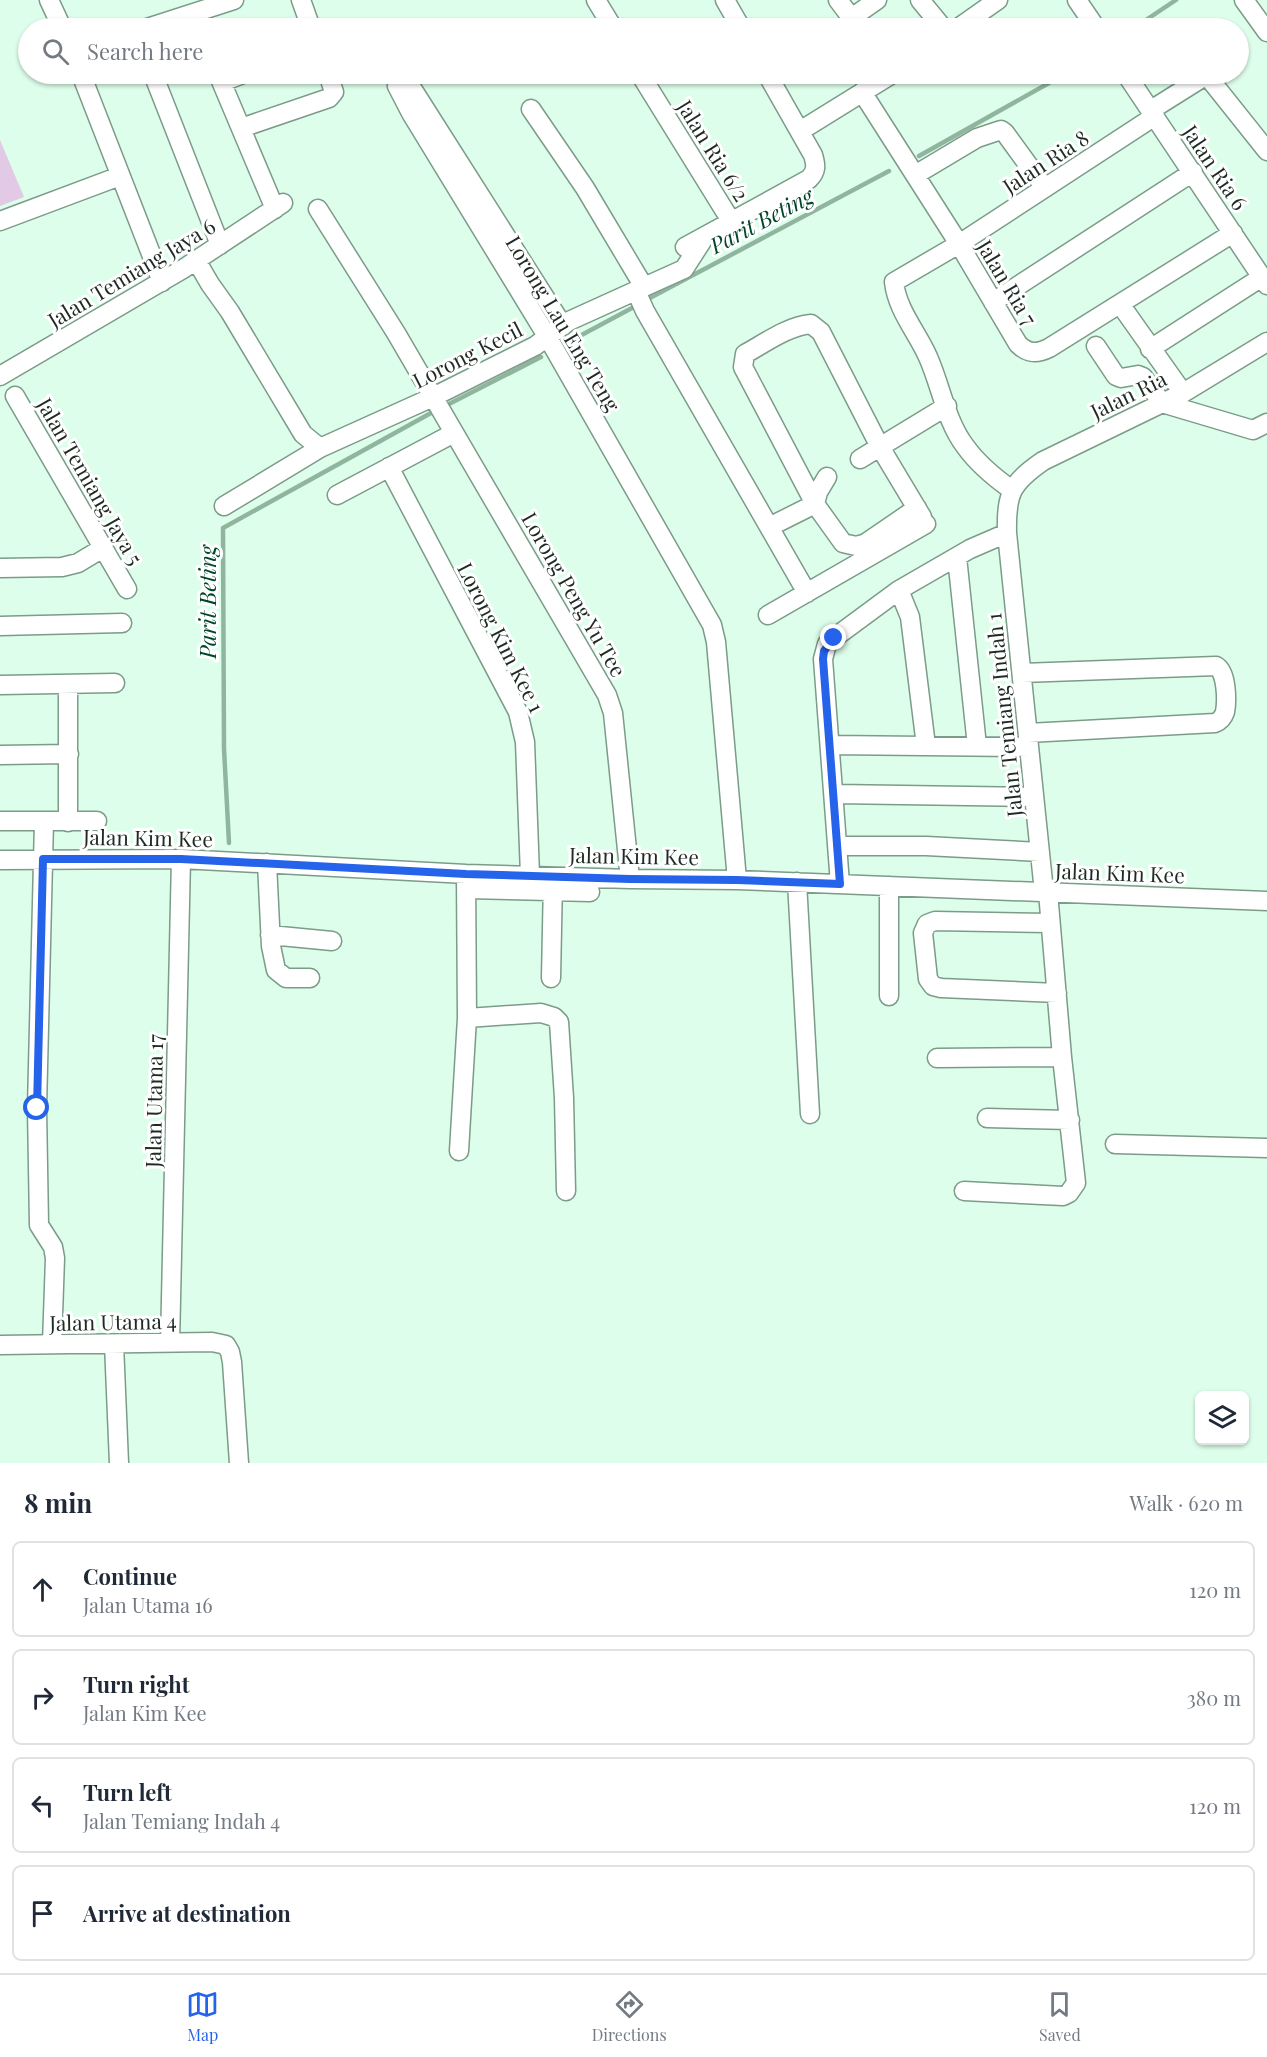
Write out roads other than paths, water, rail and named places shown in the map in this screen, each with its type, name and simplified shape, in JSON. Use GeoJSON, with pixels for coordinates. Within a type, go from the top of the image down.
{"type":"FeatureCollection","features":[{"type":"Feature","properties":{"kind":"street"},"geometry":{"type":"LineString","coordinates":[[49,0],[57,18]]}},
{"type":"Feature","properties":{"kind":"street"},"geometry":{"type":"LineString","coordinates":[[202,18],[231,0]]}},
{"type":"Feature","properties":{"kind":"street"},"geometry":{"type":"LineString","coordinates":[[301,0],[307,18]]}},
{"type":"Feature","properties":{"kind":"street"},"geometry":{"type":"LineString","coordinates":[[596,0],[607,18]]}},
{"type":"Feature","properties":{"kind":"street"},"geometry":{"type":"LineString","coordinates":[[725,0],[735,18]]}},
{"type":"Feature","properties":{"kind":"street"},"geometry":{"type":"LineString","coordinates":[[838,0],[850,16],[857,14],[877,0]]}},
{"type":"Feature","properties":{"kind":"street"},"geometry":{"type":"LineString","coordinates":[[920,0],[935,18]]}},
{"type":"Feature","properties":{"kind":"street"},"geometry":{"type":"LineString","coordinates":[[972,18],[998,0]]}},
{"type":"Feature","properties":{"kind":"street"},"geometry":{"type":"LineString","coordinates":[[1077,0],[1089,18]]}},
{"type":"Feature","properties":{"kind":"street"},"geometry":{"type":"LineString","coordinates":[[1244,0],[1267,32]]}},
{"type":"Feature","properties":{"kind":"street"},"geometry":{"type":"LineString","coordinates":[[85,84],[162,282]]}},
{"type":"Feature","properties":{"kind":"street"},"geometry":{"type":"LineString","coordinates":[[157,84],[220,245]]}},
{"type":"Feature","properties":{"kind":"street"},"geometry":{"type":"LineString","coordinates":[[223,84],[241,128],[329,98],[334,92],[331,84]]}},
{"type":"Feature","properties":{"kind":"street","name":"Lorong Lau Eng Teng"},"geometry":{"type":"LineString","coordinates":[[398,84],[411,113],[553,346],[712,625],[716,642],[737,880]]}},
{"type":"Feature","properties":{"kind":"street","name":"Lorong Lau Eng Teng"},"geometry":{"type":"LineString","coordinates":[[409,84],[563,326]]}},
{"type":"Feature","properties":{"kind":"street","name":"Jalan Ria 6/2"},"geometry":{"type":"LineString","coordinates":[[646,84],[731,221]]}},
{"type":"Feature","properties":{"kind":"street"},"geometry":{"type":"LineString","coordinates":[[685,248],[809,179],[815,173],[816,165],[813,155],[773,84]]}},
{"type":"Feature","properties":{"kind":"street"},"geometry":{"type":"LineString","coordinates":[[800,131],[875,84]]}},
{"type":"Feature","properties":{"kind":"street","name":"Jalan Ria 6"},"geometry":{"type":"LineString","coordinates":[[1133,84],[1264,281]]}},
{"type":"Feature","properties":{"kind":"street","name":"Jalan Ria 8"},"geometry":{"type":"LineString","coordinates":[[947,406],[927,354],[895,293],[894,282],[959,244],[1045,188],[1194,84]]}},
{"type":"Feature","properties":{"kind":"street","name":"Jalan Ria 8"},"geometry":{"type":"LineString","coordinates":[[1214,84],[1267,151]]}},
{"type":"Feature","properties":{"kind":"street","name":"Jalan Ria 7"},"geometry":{"type":"LineString","coordinates":[[862,92],[959,244],[1018,344],[1029,352],[1039,353],[1233,233]]}},
{"type":"Feature","properties":{"kind":"street"},"geometry":{"type":"LineString","coordinates":[[531,109],[585,188],[641,298],[807,593]]}},
{"type":"Feature","properties":{"kind":"street","name":"Jalan Temiang Jaya 6"},"geometry":{"type":"LineString","coordinates":[[0,376],[162,282],[279,206],[241,128]]}},
{"type":"Feature","properties":{"kind":"street"},"geometry":{"type":"LineString","coordinates":[[910,169],[977,138],[1001,130],[1045,188]]}},
{"type":"Feature","properties":{"kind":"street"},"geometry":{"type":"LineString","coordinates":[[993,302],[1193,172]]}},
{"type":"Feature","properties":{"kind":"street"},"geometry":{"type":"LineString","coordinates":[[0,221],[120,176]]}},
{"type":"Feature","properties":{"kind":"street","name":"Lorong Peng Yu Tee"},"geometry":{"type":"LineString","coordinates":[[318,209],[396,333],[607,695],[613,713],[630,879]]}},
{"type":"Feature","properties":{"kind":"street","name":"Lorong Kecil"},"geometry":{"type":"LineString","coordinates":[[224,506],[320,448],[443,414],[535,346],[553,346],[563,326],[641,298],[684,269],[705,236]]}},
{"type":"Feature","properties":{"kind":"street"},"geometry":{"type":"LineString","coordinates":[[196,260],[303,434],[320,448]]}},
{"type":"Feature","properties":{"kind":"street"},"geometry":{"type":"LineString","coordinates":[[1150,349],[1264,281]]}},
{"type":"Feature","properties":{"kind":"street"},"geometry":{"type":"LineString","coordinates":[[1120,304],[1183,393]]}},
{"type":"Feature","properties":{"kind":"street"},"geometry":{"type":"LineString","coordinates":[[802,324],[811,324],[821,332],[880,447],[922,516],[866,543],[856,546],[843,543],[815,504],[743,367],[742,360],[745,354],[802,324]]}},
{"type":"Feature","properties":{"kind":"street","name":"Jalan Ria"},"geometry":{"type":"LineString","coordinates":[[1012,490],[1024,475],[1043,461],[1183,393],[1267,342]]}},
{"type":"Feature","properties":{"kind":"street"},"geometry":{"type":"LineString","coordinates":[[1096,346],[1116,376],[1121,378],[1138,375],[1143,377],[1162,403],[1262,429]]}},
{"type":"Feature","properties":{"kind":"street","name":"Jalan Temiang Jaya 5"},"geometry":{"type":"LineString","coordinates":[[15,396],[127,589]]}},
{"type":"Feature","properties":{"kind":"street"},"geometry":{"type":"LineString","coordinates":[[860,459],[947,406],[951,421],[965,446],[1012,490]]}},
{"type":"Feature","properties":{"kind":"street"},"geometry":{"type":"LineString","coordinates":[[337,495],[389,467],[443,414]]}},
{"type":"Feature","properties":{"kind":"street","name":"Lorong Kim Kee 1"},"geometry":{"type":"LineString","coordinates":[[389,467],[518,712],[525,742],[530,875]]}},
{"type":"Feature","properties":{"kind":"street"},"geometry":{"type":"LineString","coordinates":[[768,527],[815,504],[818,492],[827,477]]}},
{"type":"Feature","properties":{"kind":"street","name":"Jalan Temiang Indah 1"},"geometry":{"type":"LineString","coordinates":[[964,1191],[1063,1196],[1076,1183],[1007,533],[1006,508],[1012,490]]}},
{"type":"Feature","properties":{"kind":"street"},"geometry":{"type":"LineString","coordinates":[[768,615],[807,593],[922,516]]}},
{"type":"Feature","properties":{"kind":"street"},"geometry":{"type":"LineString","coordinates":[[840,884],[824,651],[834,638],[899,590],[957,557],[1007,533]]}},
{"type":"Feature","properties":{"kind":"street"},"geometry":{"type":"LineString","coordinates":[[0,568],[62,567],[78,563],[103,548]]}},
{"type":"Feature","properties":{"kind":"street"},"geometry":{"type":"LineString","coordinates":[[957,557],[977,746]]}},
{"type":"Feature","properties":{"kind":"street"},"geometry":{"type":"LineString","coordinates":[[899,590],[910,617],[926,746]]}},
{"type":"Feature","properties":{"kind":"street"},"geometry":{"type":"LineString","coordinates":[[0,626],[122,623]]}},
{"type":"Feature","properties":{"kind":"street"},"geometry":{"type":"LineString","coordinates":[[831,745],[977,746],[1215,723],[1222,718],[1225,711],[1225,675],[1216,666],[1022,673]]}},
{"type":"Feature","properties":{"kind":"street"},"geometry":{"type":"LineString","coordinates":[[0,685],[115,683]]}},
{"type":"Feature","properties":{"kind":"street"},"geometry":{"type":"LineString","coordinates":[[68,684],[68,822]]}},
{"type":"Feature","properties":{"kind":"street"},"geometry":{"type":"LineString","coordinates":[[0,755],[69,754]]}},
{"type":"Feature","properties":{"kind":"street"},"geometry":{"type":"LineString","coordinates":[[835,794],[1034,797]]}},
{"type":"Feature","properties":{"kind":"street"},"geometry":{"type":"LineString","coordinates":[[0,821],[97,821]]}},
{"type":"Feature","properties":{"kind":"street"},"geometry":{"type":"LineString","coordinates":[[44,821],[37,1108],[39,1225],[53,1247],[55,1258],[52,1344]]}},
{"type":"Feature","properties":{"kind":"street"},"geometry":{"type":"LineString","coordinates":[[838,846],[926,846],[1040,852]]}},
{"type":"Feature","properties":{"kind":"street","name":"Jalan Kim Kee"},"geometry":{"type":"LineString","coordinates":[[0,860],[181,859],[267,863],[466,881],[530,875],[553,884],[630,879],[737,880],[1267,901]]}},
{"type":"Feature","properties":{"kind":"street","name":"Jalan Utama 17"},"geometry":{"type":"LineString","coordinates":[[170,1343],[181,859]]}},
{"type":"Feature","properties":{"kind":"street"},"geometry":{"type":"LineString","coordinates":[[267,863],[270,935],[276,970],[286,978],[310,978]]}},
{"type":"Feature","properties":{"kind":"street"},"geometry":{"type":"LineString","coordinates":[[459,1151],[467,1018],[466,881],[553,884],[590,892]]}},
{"type":"Feature","properties":{"kind":"street"},"geometry":{"type":"LineString","coordinates":[[796,882],[810,1114]]}},
{"type":"Feature","properties":{"kind":"street"},"geometry":{"type":"LineString","coordinates":[[551,978],[553,884]]}},
{"type":"Feature","properties":{"kind":"street"},"geometry":{"type":"LineString","coordinates":[[889,996],[890,886]]}},
{"type":"Feature","properties":{"kind":"street"},"geometry":{"type":"LineString","coordinates":[[1050,923],[935,921],[927,924],[923,933],[928,980],[933,986],[1056,993]]}},
{"type":"Feature","properties":{"kind":"street"},"geometry":{"type":"LineString","coordinates":[[270,935],[332,941]]}},
{"type":"Feature","properties":{"kind":"street"},"geometry":{"type":"LineString","coordinates":[[467,1018],[541,1013],[554,1017],[559,1022],[564,1098],[566,1191]]}},
{"type":"Feature","properties":{"kind":"street"},"geometry":{"type":"LineString","coordinates":[[937,1058],[1062,1057]]}},
{"type":"Feature","properties":{"kind":"street"},"geometry":{"type":"LineString","coordinates":[[987,1118],[1070,1120]]}},
{"type":"Feature","properties":{"kind":"street"},"geometry":{"type":"LineString","coordinates":[[1115,1144],[1267,1148]]}},
{"type":"Feature","properties":{"kind":"street","name":"Jalan Utama 4"},"geometry":{"type":"LineString","coordinates":[[0,1345],[212,1342],[226,1345],[231,1352],[238,1463]]}},
{"type":"Feature","properties":{"kind":"street"},"geometry":{"type":"LineString","coordinates":[[114,1344],[119,1463]]}},
{"type":"Feature","properties":{"kind":"waterway","name":"Parit Beting"},"geometry":{"type":"LineString","coordinates":[[1149,18],[1176,0]]}},
{"type":"Feature","properties":{"kind":"waterway","name":"Parit Beting"},"geometry":{"type":"LineString","coordinates":[[919,156],[1047,84]]}},
{"type":"Feature","properties":{"kind":"waterway","name":"Parit Beting"},"geometry":{"type":"LineString","coordinates":[[648,299],[889,171]]}},
{"type":"Feature","properties":{"kind":"waterway","name":"Parit Beting"},"geometry":{"type":"LineString","coordinates":[[561,346],[632,308]]}},
{"type":"Feature","properties":{"kind":"waterway","name":"Parit Beting"},"geometry":{"type":"LineString","coordinates":[[449,404],[541,357]]}},
{"type":"Feature","properties":{"kind":"waterway","name":"Parit Beting"},"geometry":{"type":"LineString","coordinates":[[229,843],[224,749],[223,528],[431,413]]}}]}
